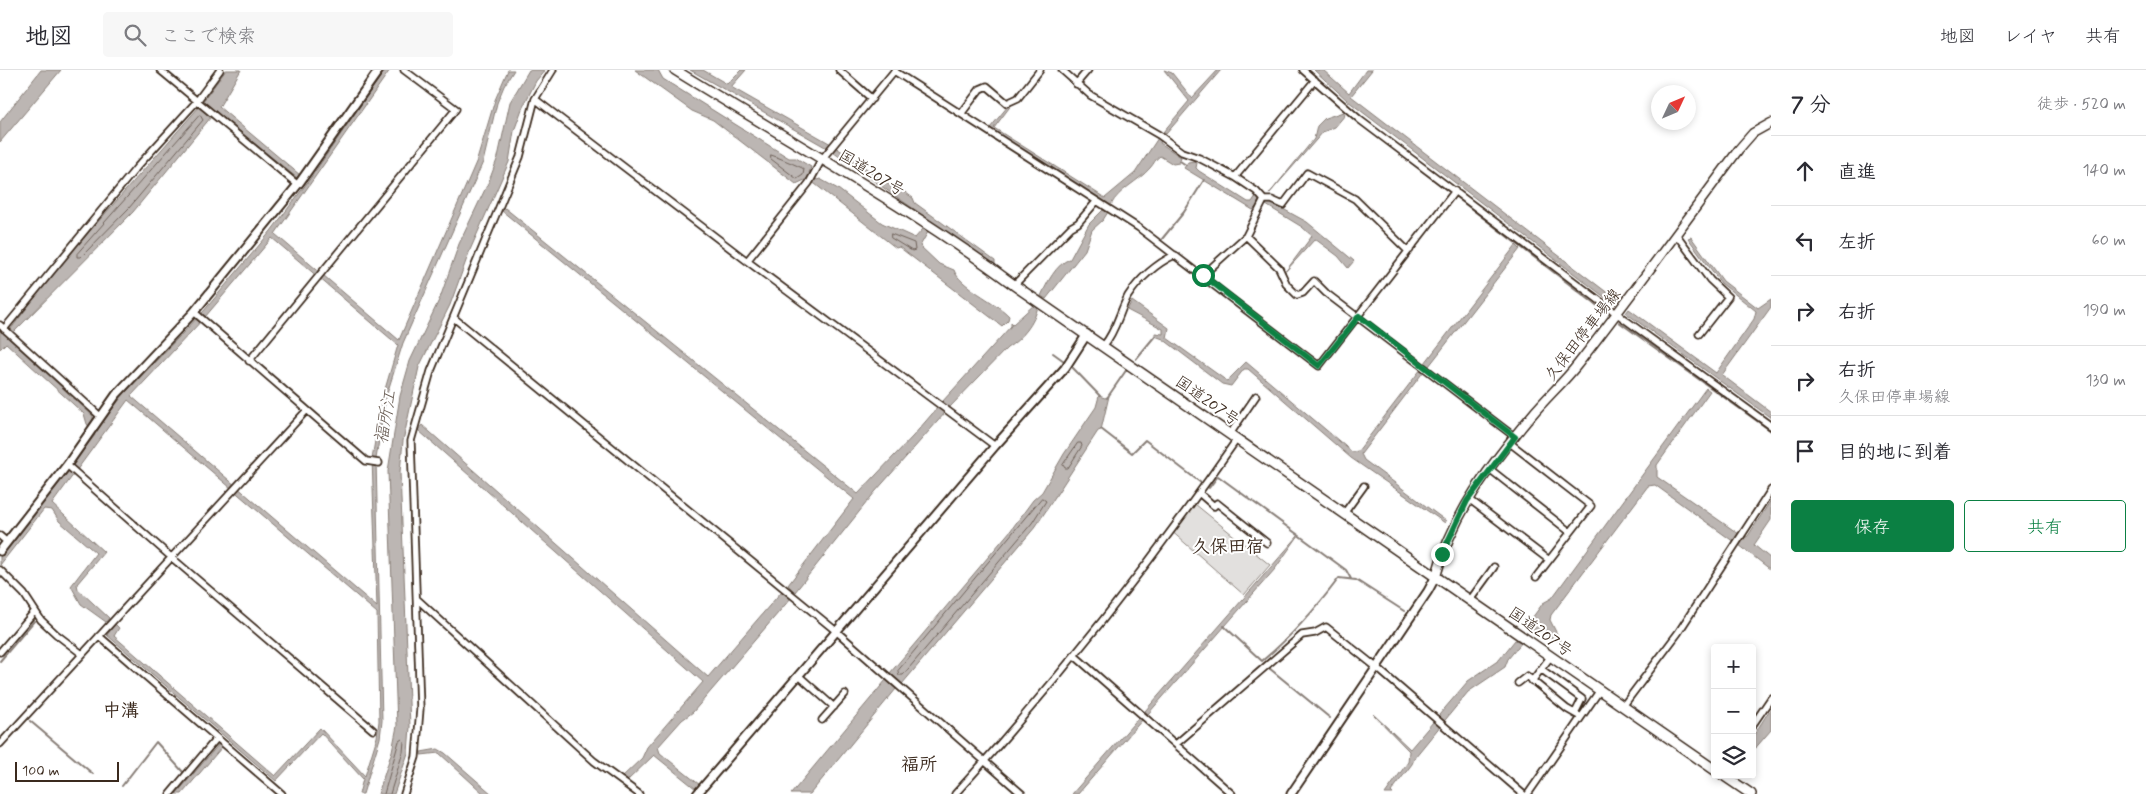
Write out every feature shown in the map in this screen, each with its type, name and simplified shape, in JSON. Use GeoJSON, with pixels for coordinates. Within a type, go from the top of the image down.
{"type":"FeatureCollection","features":[{"type":"Feature","properties":{"kind":"highway","name":"国道207号"},"geometry":{"type":"LineString","coordinates":[[675,70],[824,156],[957,243],[1014,285],[1711,767]]}},
{"type":"Feature","properties":{"kind":"highway"},"geometry":{"type":"LineString","coordinates":[[1728,779],[1740,790],[1751,794]]}},
{"type":"Feature","properties":{"kind":"main road","name":"久保田停車場線"},"geometry":{"type":"LineString","coordinates":[[1436,576],[1445,546],[1469,499],[1512,440],[1576,366],[1739,149],[1753,133],[1771,123]]}},
{"type":"Feature","properties":{"kind":"street"},"geometry":{"type":"LineString","coordinates":[[160,70],[298,185]]}},
{"type":"Feature","properties":{"kind":"street"},"geometry":{"type":"LineString","coordinates":[[100,416],[6,330],[137,168],[200,103],[220,70]]}},
{"type":"Feature","properties":{"kind":"street"},"geometry":{"type":"LineString","coordinates":[[0,550],[91,433],[100,416],[116,394],[194,312],[298,185],[379,70]]}},
{"type":"Feature","properties":{"kind":"street"},"geometry":{"type":"LineString","coordinates":[[249,361],[456,109],[404,70]]}},
{"type":"Feature","properties":{"kind":"street"},"geometry":{"type":"LineString","coordinates":[[404,794],[416,757],[420,709],[411,441],[431,371],[520,157],[534,99],[553,70]]}},
{"type":"Feature","properties":{"kind":"street"},"geometry":{"type":"LineString","coordinates":[[839,70],[872,99]]}},
{"type":"Feature","properties":{"kind":"street"},"geometry":{"type":"LineString","coordinates":[[961,114],[980,89],[987,86],[1007,103],[1018,98],[1040,70]]}},
{"type":"Feature","properties":{"kind":"street"},"geometry":{"type":"LineString","coordinates":[[1062,70],[1090,95],[1162,137],[1182,152],[1199,158],[1235,177],[1256,190],[1264,200]]}},
{"type":"Feature","properties":{"kind":"street"},"geometry":{"type":"LineString","coordinates":[[1076,84],[1088,70]]}},
{"type":"Feature","properties":{"kind":"street"},"geometry":{"type":"LineString","coordinates":[[1303,70],[1360,120],[1616,314],[1771,426]]}},
{"type":"Feature","properties":{"kind":"street"},"geometry":{"type":"LineString","coordinates":[[747,261],[809,183],[824,156],[895,71],[1175,255],[1319,366],[1455,191]]}},
{"type":"Feature","properties":{"kind":"street"},"geometry":{"type":"LineString","coordinates":[[1235,177],[1314,80]]}},
{"type":"Feature","properties":{"kind":"street"},"geometry":{"type":"LineString","coordinates":[[534,99],[747,261],[996,446]]}},
{"type":"Feature","properties":{"kind":"street"},"geometry":{"type":"LineString","coordinates":[[1264,200],[1272,200],[1283,205],[1307,173],[1355,199],[1406,249],[1410,250]]}},
{"type":"Feature","properties":{"kind":"street"},"geometry":{"type":"LineString","coordinates":[[1203,275],[1246,236],[1264,200]]}},
{"type":"Feature","properties":{"kind":"street"},"geometry":{"type":"LineString","coordinates":[[1014,285],[1071,227],[1078,223],[1096,202]]}},
{"type":"Feature","properties":{"kind":"street"},"geometry":{"type":"LineString","coordinates":[[1676,234],[1710,280],[1728,296],[1699,334]]}},
{"type":"Feature","properties":{"kind":"street"},"geometry":{"type":"LineString","coordinates":[[1246,236],[1279,268],[1287,286],[1297,295],[1303,293],[1314,280],[1326,293],[1425,367],[1591,506],[1536,577]]}},
{"type":"Feature","properties":{"kind":"street"},"geometry":{"type":"LineString","coordinates":[[1104,346],[1112,335],[1128,296],[1142,278],[1175,255]]}},
{"type":"Feature","properties":{"kind":"street"},"geometry":{"type":"LineString","coordinates":[[194,312],[366,461],[378,463]]}},
{"type":"Feature","properties":{"kind":"street"},"geometry":{"type":"LineString","coordinates":[[454,318],[836,631],[1022,794]]}},
{"type":"Feature","properties":{"kind":"street"},"geometry":{"type":"LineString","coordinates":[[697,794],[996,446],[1066,368],[1086,334]]}},
{"type":"Feature","properties":{"kind":"street"},"geometry":{"type":"LineString","coordinates":[[955,794],[1075,656],[1199,493],[1256,396]]}},
{"type":"Feature","properties":{"kind":"street"},"geometry":{"type":"LineString","coordinates":[[0,744],[307,410]]}},
{"type":"Feature","properties":{"kind":"street"},"geometry":{"type":"LineString","coordinates":[[67,465],[373,730]]}},
{"type":"Feature","properties":{"kind":"street"},"geometry":{"type":"LineString","coordinates":[[1491,470],[1570,532]]}},
{"type":"Feature","properties":{"kind":"street"},"geometry":{"type":"LineString","coordinates":[[1344,512],[1364,486]]}},
{"type":"Feature","properties":{"kind":"street"},"geometry":{"type":"LineString","coordinates":[[1623,706],[1678,633],[1771,490]]}},
{"type":"Feature","properties":{"kind":"street"},"geometry":{"type":"LineString","coordinates":[[1199,493],[1214,506],[1217,503],[1267,543]]}},
{"type":"Feature","properties":{"kind":"street"},"geometry":{"type":"LineString","coordinates":[[1469,499],[1549,560]]}},
{"type":"Feature","properties":{"kind":"street"},"geometry":{"type":"LineString","coordinates":[[0,536],[7,542]]}},
{"type":"Feature","properties":{"kind":"street"},"geometry":{"type":"LineString","coordinates":[[1470,600],[1494,567]]}},
{"type":"Feature","properties":{"kind":"street"},"geometry":{"type":"LineString","coordinates":[[0,570],[24,594],[35,611],[56,634],[82,654]]}},
{"type":"Feature","properties":{"kind":"street"},"geometry":{"type":"LineString","coordinates":[[1290,794],[1428,591],[1436,576]]}},
{"type":"Feature","properties":{"kind":"street"},"geometry":{"type":"LineString","coordinates":[[417,599],[594,761],[639,794]]}},
{"type":"Feature","properties":{"kind":"street"},"geometry":{"type":"LineString","coordinates":[[0,652],[35,611]]}},
{"type":"Feature","properties":{"kind":"street"},"geometry":{"type":"LineString","coordinates":[[1176,744],[1302,635],[1315,633],[1326,627],[1376,667],[1523,794]]}},
{"type":"Feature","properties":{"kind":"street"},"geometry":{"type":"LineString","coordinates":[[99,636],[282,794]]}},
{"type":"Feature","properties":{"kind":"street"},"geometry":{"type":"LineString","coordinates":[[1075,656],[1232,794]]}},
{"type":"Feature","properties":{"kind":"street"},"geometry":{"type":"LineString","coordinates":[[1532,681],[1551,656]]}},
{"type":"Feature","properties":{"kind":"street"},"geometry":{"type":"LineString","coordinates":[[1541,669],[1582,699],[1575,713]]}},
{"type":"Feature","properties":{"kind":"street"},"geometry":{"type":"LineString","coordinates":[[798,675],[834,707]]}},
{"type":"Feature","properties":{"kind":"street"},"geometry":{"type":"LineString","coordinates":[[1518,683],[1526,676],[1567,710],[1581,717]]}},
{"type":"Feature","properties":{"kind":"street"},"geometry":{"type":"LineString","coordinates":[[1528,794],[1600,690]]}},
{"type":"Feature","properties":{"kind":"street"},"geometry":{"type":"LineString","coordinates":[[822,720],[845,694]]}},
{"type":"Feature","properties":{"kind":"street"},"geometry":{"type":"LineString","coordinates":[[1756,720],[1771,698]]}},
{"type":"Feature","properties":{"kind":"street"},"geometry":{"type":"LineString","coordinates":[[170,794],[217,738]]}},
{"type":"Feature","properties":{"kind":"shaded area"},"geometry":{"type":"Polygon","coordinates":[[[1190,500],[1270,565],[1244,595],[1169,529],[1190,500]]]}},
{"type":"Feature","properties":{"kind":"water"},"geometry":{"type":"Polygon","coordinates":[[[41,70],[61,70],[0,142],[0,122],[41,70]]]}},
{"type":"Feature","properties":{"kind":"water"},"geometry":{"type":"Polygon","coordinates":[[[226,70],[241,70],[219,107],[300,175],[297,178],[203,101],[226,70]]]}},
{"type":"Feature","properties":{"kind":"water"},"geometry":{"type":"Polygon","coordinates":[[[385,70],[390,70],[275,234],[399,340],[477,160],[495,100],[508,70],[514,70],[504,86],[497,103],[483,162],[403,343],[386,397],[376,459],[382,721],[380,738],[363,794],[359,794],[363,779],[321,733],[276,781],[107,635],[115,624],[119,628],[114,636],[275,776],[320,728],[365,776],[377,737],[379,721],[377,613],[128,400],[52,504],[104,552],[77,584],[78,589],[109,618],[106,622],[81,604],[71,586],[96,553],[59,521],[52,510],[44,509],[0,565],[0,557],[95,435],[87,424],[84,414],[6,343],[0,349],[0,331],[5,335],[10,330],[59,266],[199,107],[211,117],[133,212],[8,338],[93,416],[93,422],[98,428],[124,394],[203,312],[271,231],[307,183],[385,70]],[[272,238],[205,317],[131,396],[377,607],[372,458],[383,396],[398,345],[272,238]]]}},
{"type":"Feature","properties":{"kind":"water"},"geometry":{"type":"Polygon","coordinates":[[[529,70],[545,70],[536,81],[522,109],[514,131],[509,162],[470,250],[450,305],[419,367],[403,441],[400,472],[410,727],[408,753],[394,794],[378,794],[392,751],[397,726],[388,471],[400,396],[410,361],[440,298],[459,244],[489,181],[498,157],[510,102],[529,70]]]}},
{"type":"Feature","properties":{"kind":"water"},"geometry":{"type":"Polygon","coordinates":[[[635,70],[658,70],[663,79],[789,158],[796,158],[811,167],[809,173],[817,180],[820,179],[838,189],[882,223],[915,238],[923,229],[928,232],[920,246],[939,264],[954,270],[957,276],[970,288],[1003,310],[1009,316],[1008,320],[1002,326],[899,247],[896,248],[815,184],[807,179],[796,184],[713,120],[692,111],[635,70]]]}},
{"type":"Feature","properties":{"kind":"water"},"geometry":{"type":"Polygon","coordinates":[[[690,70],[703,70],[727,84],[741,70],[746,70],[731,87],[831,144],[899,191],[902,190],[913,198],[915,203],[995,261],[995,266],[827,148],[690,70]]]}},
{"type":"Feature","properties":{"kind":"water"},"geometry":{"type":"Polygon","coordinates":[[[1164,70],[1172,73],[1192,98],[1218,70],[1221,70],[1166,134],[1163,132],[1189,101],[1164,70]]]}},
{"type":"Feature","properties":{"kind":"water"},"geometry":{"type":"Polygon","coordinates":[[[1314,70],[1323,70],[1349,93],[1366,70],[1372,70],[1351,96],[1618,301],[1615,305],[1348,101],[1314,70]]]}},
{"type":"Feature","properties":{"kind":"water"},"geometry":{"type":"Polygon","coordinates":[[[1012,104],[994,128],[1105,198],[1135,173],[1158,138],[1161,140],[1160,143],[1181,157],[1179,163],[1173,164],[1160,156],[1145,173],[1114,199],[1111,205],[990,128],[1008,106],[1012,104]]]}},
{"type":"Feature","properties":{"kind":"water"},"geometry":{"type":"Polygon","coordinates":[[[1343,112],[1345,115],[1335,127],[1323,132],[1269,194],[1314,139],[1317,126],[1325,118],[1343,112]]]}},
{"type":"Feature","properties":{"kind":"water"},"geometry":{"type":"Polygon","coordinates":[[[1194,161],[1197,163],[1196,168],[1199,171],[1248,202],[1252,202],[1256,196],[1259,199],[1258,205],[1253,210],[1184,168],[1188,162],[1194,161]]]}},
{"type":"Feature","properties":{"kind":"water"},"geometry":{"type":"Polygon","coordinates":[[[1267,203],[1272,203],[1307,222],[1354,261],[1348,268],[1338,256],[1315,239],[1285,272],[1312,236],[1302,227],[1266,205],[1267,203]]]}},
{"type":"Feature","properties":{"kind":"water"},"geometry":{"type":"Polygon","coordinates":[[[505,208],[858,494],[938,407],[945,413],[875,492],[795,592],[788,585],[854,499],[502,211],[505,208]]]}},
{"type":"Feature","properties":{"kind":"water"},"geometry":{"type":"Polygon","coordinates":[[[1103,210],[1108,212],[1103,220],[1092,230],[1085,250],[1046,299],[1041,296],[1052,274],[1060,265],[1070,259],[1089,224],[1103,210]]]}},
{"type":"Feature","properties":{"kind":"water"},"geometry":{"type":"Polygon","coordinates":[[[1691,237],[1723,281],[1758,308],[1771,299],[1771,307],[1722,375],[1771,412],[1771,418],[1626,313],[1629,309],[1716,373],[1754,319],[1756,311],[1721,283],[1688,238],[1691,237]]]}},
{"type":"Feature","properties":{"kind":"water"},"geometry":{"type":"Polygon","coordinates":[[[1516,245],[1520,249],[1429,366],[1425,363],[1516,245]]]}},
{"type":"Feature","properties":{"kind":"water"},"geometry":{"type":"Polygon","coordinates":[[[1132,301],[1169,328],[1167,338],[1227,381],[1246,362],[1352,452],[1358,451],[1421,369],[1424,371],[1361,454],[1364,460],[1446,521],[1445,523],[1351,458],[1248,369],[1244,369],[1231,386],[1222,384],[1163,339],[1155,336],[1155,333],[1163,334],[1163,329],[1127,310],[1132,301]]]}},
{"type":"Feature","properties":{"kind":"water"},"geometry":{"type":"Polygon","coordinates":[[[1035,304],[1038,306],[1034,318],[1023,335],[1007,348],[949,408],[942,402],[1011,326],[1011,322],[1013,324],[1035,304]]]}},
{"type":"Feature","properties":{"kind":"water"},"geometry":{"type":"Polygon","coordinates":[[[1706,388],[1710,391],[1657,465],[1657,477],[1739,534],[1734,542],[1655,485],[1648,486],[1551,615],[1550,620],[1560,640],[1557,641],[1535,629],[1532,632],[1528,629],[1527,625],[1543,603],[1552,598],[1706,388]]]}},
{"type":"Feature","properties":{"kind":"water"},"geometry":{"type":"Polygon","coordinates":[[[1099,396],[1105,398],[1109,396],[1101,430],[1098,431],[1036,526],[902,684],[890,673],[1011,530],[1033,500],[1042,492],[1064,454],[1096,407],[1099,396]]]}},
{"type":"Feature","properties":{"kind":"water"},"geometry":{"type":"Polygon","coordinates":[[[422,425],[708,677],[782,591],[791,598],[693,712],[682,720],[658,747],[660,753],[700,785],[696,789],[654,755],[627,781],[622,777],[642,758],[647,747],[703,682],[418,430],[422,425]]]}},
{"type":"Feature","properties":{"kind":"water"},"geometry":{"type":"Polygon","coordinates":[[[1771,500],[1771,520],[1754,545],[1771,559],[1771,570],[1739,545],[1748,536],[1771,500]]]}},
{"type":"Feature","properties":{"kind":"water"},"geometry":{"type":"Polygon","coordinates":[[[1299,535],[1275,569],[1148,714],[1145,711],[1299,535]]]}},
{"type":"Feature","properties":{"kind":"water"},"geometry":{"type":"Polygon","coordinates":[[[1515,640],[1522,642],[1508,659],[1505,667],[1468,692],[1415,757],[1391,792],[1393,794],[1385,794],[1408,762],[1409,751],[1373,714],[1410,749],[1468,681],[1499,660],[1515,640]]]}},
{"type":"Feature","properties":{"kind":"water"},"geometry":{"type":"Polygon","coordinates":[[[886,680],[896,689],[810,794],[791,794],[886,680]]]}},
{"type":"Feature","properties":{"kind":"water"},"geometry":{"type":"Polygon","coordinates":[[[1771,708],[1771,730],[1756,747],[1756,732],[1771,708]]]}},
{"type":"Feature","properties":{"kind":"water"},"geometry":{"type":"Polygon","coordinates":[[[1140,716],[1143,719],[1078,794],[1072,794],[1140,716]]]}},
{"type":"Feature","properties":{"kind":"water"},"geometry":{"type":"Polygon","coordinates":[[[219,744],[222,747],[182,794],[176,794],[219,744]]]}},
{"type":"Feature","properties":{"kind":"water"},"geometry":{"type":"Polygon","coordinates":[[[438,749],[492,794],[484,794],[439,753],[421,755],[421,752],[438,749]]]}},
{"type":"Feature","properties":{"kind":"waterway"},"geometry":{"type":"LineString","coordinates":[[1299,70],[1309,79]]}},
{"type":"Feature","properties":{"kind":"waterway"},"geometry":{"type":"LineString","coordinates":[[1316,85],[1356,120]]}},
{"type":"Feature","properties":{"kind":"waterway"},"geometry":{"type":"LineString","coordinates":[[1383,141],[1448,191]]}},
{"type":"Feature","properties":{"kind":"waterway"},"geometry":{"type":"LineString","coordinates":[[1180,161],[1186,165]]}},
{"type":"Feature","properties":{"kind":"waterway"},"geometry":{"type":"LineString","coordinates":[[1162,239],[1184,212],[1204,180]]}},
{"type":"Feature","properties":{"kind":"waterway"},"geometry":{"type":"LineString","coordinates":[[1456,197],[1608,314]]}},
{"type":"Feature","properties":{"kind":"waterway"},"geometry":{"type":"LineString","coordinates":[[1258,203],[1266,204]]}},
{"type":"Feature","properties":{"kind":"waterway"},"geometry":{"type":"LineString","coordinates":[[1619,322],[1771,431]]}},
{"type":"Feature","properties":{"kind":"waterway"},"geometry":{"type":"LineString","coordinates":[[1136,359],[1155,336]]}},
{"type":"Feature","properties":{"kind":"waterway"},"geometry":{"type":"LineString","coordinates":[[1053,353],[1064,361]]}},
{"type":"Feature","properties":{"kind":"waterway"},"geometry":{"type":"LineString","coordinates":[[1072,367],[1100,396]]}},
{"type":"Feature","properties":{"kind":"waterway"},"geometry":{"type":"LineString","coordinates":[[1107,398],[1127,369]]}},
{"type":"Feature","properties":{"kind":"waterway"},"geometry":{"type":"LineString","coordinates":[[1101,429],[1132,453],[1145,440],[1201,483]]}},
{"type":"Feature","properties":{"kind":"waterway"},"geometry":{"type":"LineString","coordinates":[[1209,488],[1218,476],[1346,570],[1351,579]]}},
{"type":"Feature","properties":{"kind":"waterway"},"geometry":{"type":"LineString","coordinates":[[1224,626],[1262,661],[1303,622],[1339,578],[1356,580],[1404,611]]}},
{"type":"Feature","properties":{"kind":"waterway"},"geometry":{"type":"LineString","coordinates":[[0,661],[34,621]]}},
{"type":"Feature","properties":{"kind":"waterway"},"geometry":{"type":"LineString","coordinates":[[1269,668],[1330,718]]}},
{"type":"Feature","properties":{"kind":"waterway"},"geometry":{"type":"LineString","coordinates":[[30,721],[93,774]]}},
{"type":"Feature","properties":{"kind":"waterway"},"geometry":{"type":"LineString","coordinates":[[122,786],[156,742],[183,772]]}},
{"type":"Feature","properties":{"kind":"district","name":"久保田宿"},"geometry":{"type":"Point","coordinates":[1228,546]}},
{"type":"Feature","properties":{"kind":"district","name":"中溝"},"geometry":{"type":"Point","coordinates":[121,710]}},
{"type":"Feature","properties":{"kind":"district","name":"福所"},"geometry":{"type":"Point","coordinates":[919,764]}},
{"type":"Feature","properties":{"kind":"route"},"geometry":{"type":"LineString","coordinates":[[1203,275],[1319,366],[1359,316],[1515,437],[1467,501],[1454,525],[1442,554]]}},
{"type":"Feature","properties":{"kind":"water label","name":"福所江"},"geometry":{"type":"Point","coordinates":[385,417]}}]}
